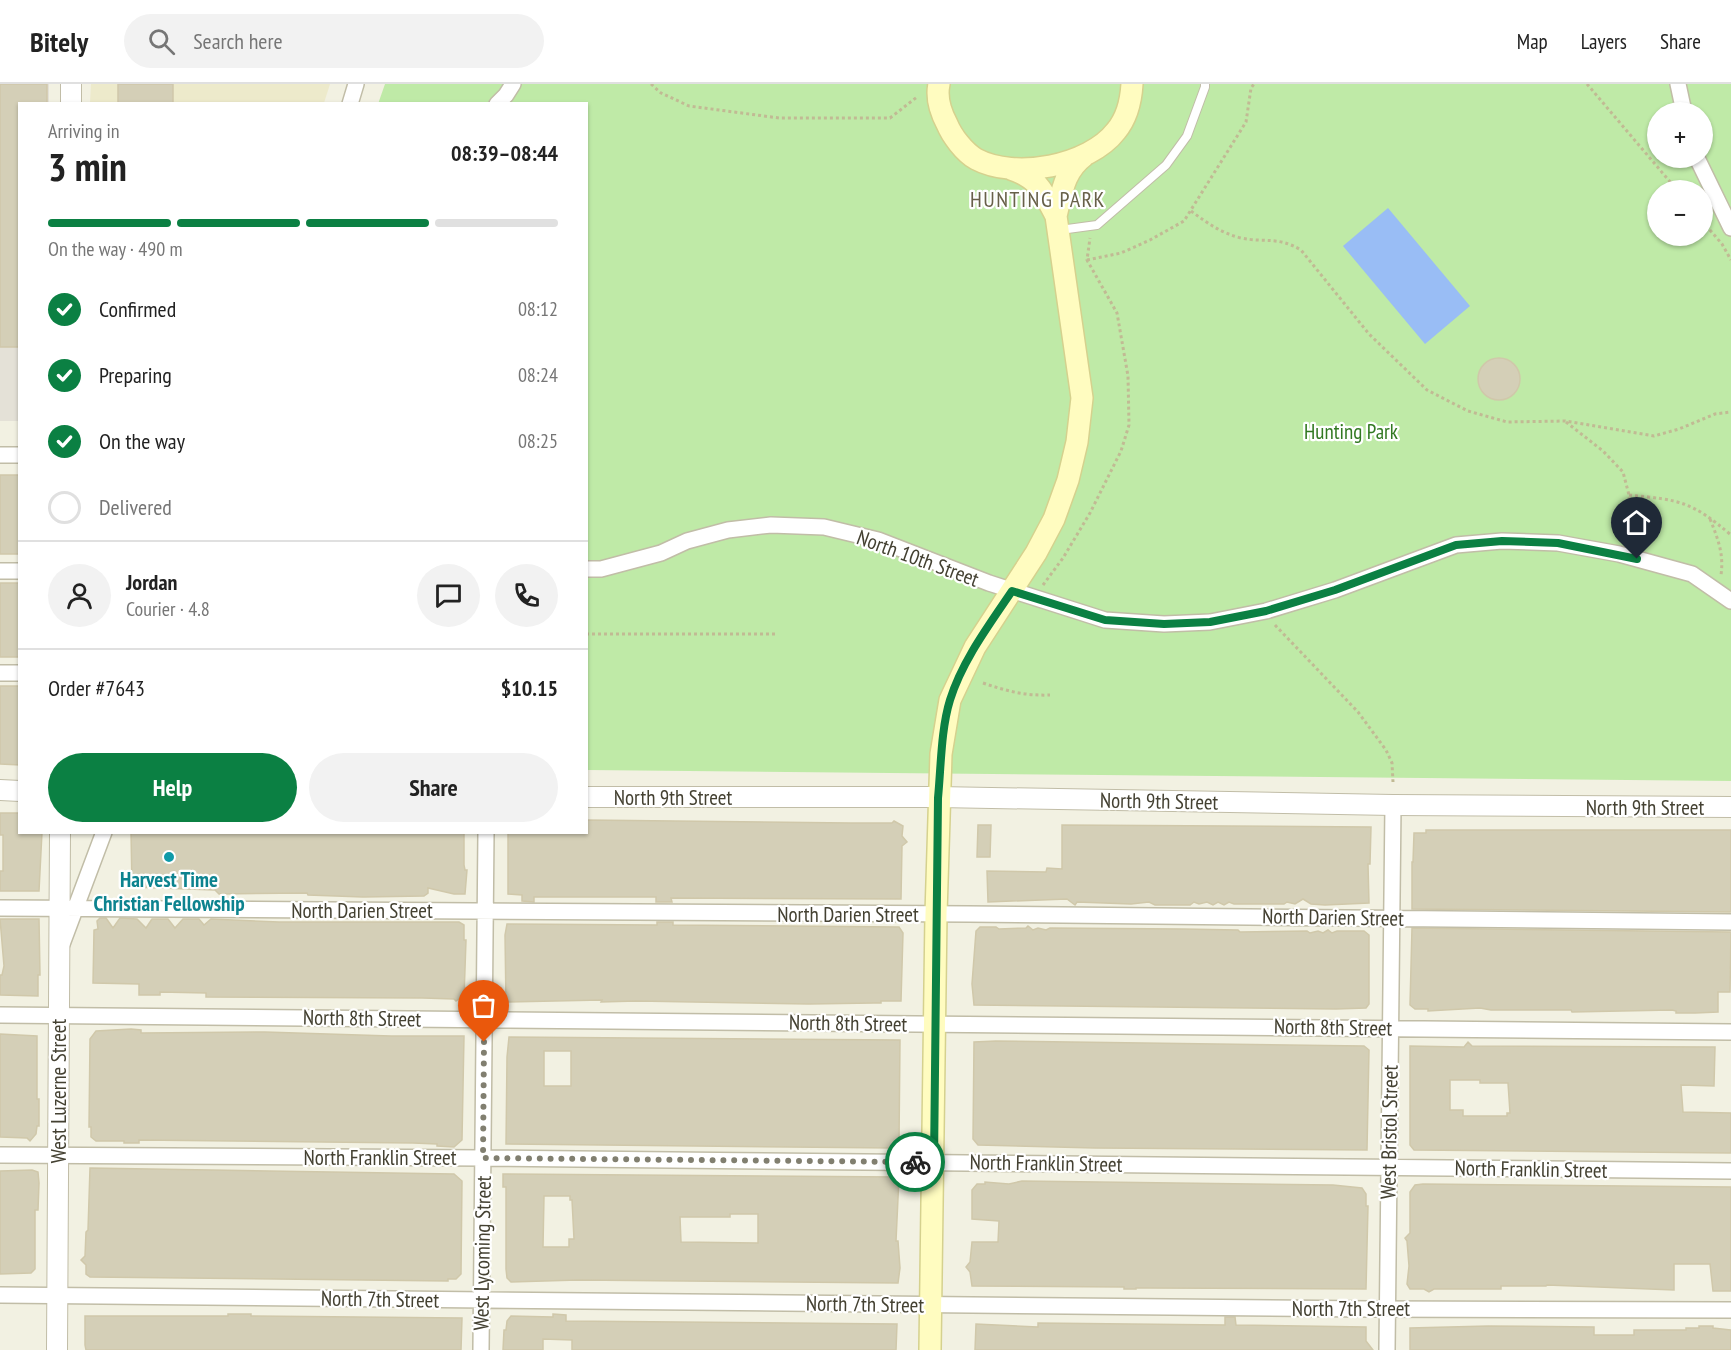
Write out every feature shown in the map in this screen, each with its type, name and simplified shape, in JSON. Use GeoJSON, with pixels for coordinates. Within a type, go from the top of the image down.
{"type":"FeatureCollection","features":[{"type":"Feature","properties":{"kind":"main road"},"geometry":{"type":"LineString","coordinates":[[939,84],[937,94],[942,114],[950,131],[974,158],[990,165],[1008,168],[1046,166],[1084,156]]}},
{"type":"Feature","properties":{"kind":"main road"},"geometry":{"type":"LineString","coordinates":[[930,1350],[938,798],[941,754],[950,700],[975,647],[1036,553],[1054,519],[1068,480],[1077,442],[1082,398],[1058,223],[1063,186],[1074,164],[1102,145],[1116,131],[1127,113],[1132,84]]}},
{"type":"Feature","properties":{"kind":"main road"},"geometry":{"type":"LineString","coordinates":[[1008,168],[1032,178],[1042,189],[1058,223]]}},
{"type":"Feature","properties":{"kind":"street"},"geometry":{"type":"LineString","coordinates":[[70,102],[71,84]]}},
{"type":"Feature","properties":{"kind":"street"},"geometry":{"type":"LineString","coordinates":[[351,102],[356,84]]}},
{"type":"Feature","properties":{"kind":"street"},"geometry":{"type":"LineString","coordinates":[[499,102],[513,84]]}},
{"type":"Feature","properties":{"kind":"street"},"geometry":{"type":"LineString","coordinates":[[1678,84],[1682,102]]}},
{"type":"Feature","properties":{"kind":"street"},"geometry":{"type":"LineString","coordinates":[[1702,168],[1731,228]]}},
{"type":"Feature","properties":{"kind":"street"},"geometry":{"type":"LineString","coordinates":[[0,455],[18,455]]}},
{"type":"Feature","properties":{"kind":"street","name":"North 10th Street"},"geometry":{"type":"LineString","coordinates":[[588,569],[601,569],[661,553],[687,541],[728,530],[771,525],[824,527],[878,540],[1012,591],[1105,620],[1164,624],[1210,622],[1266,611],[1335,590],[1456,545],[1502,541],[1558,543],[1618,554],[1692,574],[1731,601]]}},
{"type":"Feature","properties":{"kind":"street"},"geometry":{"type":"LineString","coordinates":[[0,570],[18,571]]}},
{"type":"Feature","properties":{"kind":"street"},"geometry":{"type":"LineString","coordinates":[[0,673],[18,673]]}},
{"type":"Feature","properties":{"kind":"street"},"geometry":{"type":"LineString","coordinates":[[0,790],[18,790]]}},
{"type":"Feature","properties":{"kind":"street","name":"North 9th Street"},"geometry":{"type":"LineString","coordinates":[[588,797],[938,798],[1393,805],[1731,807]]}},
{"type":"Feature","properties":{"kind":"street","name":"West Bristol Street"},"geometry":{"type":"LineString","coordinates":[[1387,1350],[1393,805]]}},
{"type":"Feature","properties":{"kind":"street","name":"West Luzerne Street"},"geometry":{"type":"LineString","coordinates":[[57,1350],[59,949],[68,908],[60,834]]}},
{"type":"Feature","properties":{"kind":"street"},"geometry":{"type":"LineString","coordinates":[[68,908],[103,834]]}},
{"type":"Feature","properties":{"kind":"street","name":"West Lycoming Street"},"geometry":{"type":"LineString","coordinates":[[481,1350],[486,834]]}},
{"type":"Feature","properties":{"kind":"street","name":"North Darien Street"},"geometry":{"type":"LineString","coordinates":[[0,908],[1731,922]]}},
{"type":"Feature","properties":{"kind":"street","name":"North 8th Street"},"geometry":{"type":"LineString","coordinates":[[0,1014],[1731,1032]]}},
{"type":"Feature","properties":{"kind":"street","name":"North Franklin Street"},"geometry":{"type":"LineString","coordinates":[[0,1155],[1731,1171]]}},
{"type":"Feature","properties":{"kind":"street","name":"North 7th Street"},"geometry":{"type":"LineString","coordinates":[[0,1295],[1387,1309],[1731,1310]]}},
{"type":"Feature","properties":{"kind":"lane"},"geometry":{"type":"LineString","coordinates":[[1058,223],[1098,225],[1166,165],[1187,136],[1205,87],[1204,84]]}},
{"type":"Feature","properties":{"kind":"path"},"geometry":{"type":"LineString","coordinates":[[651,84],[661,93],[688,106],[779,118],[890,118],[917,97]]}},
{"type":"Feature","properties":{"kind":"path"},"geometry":{"type":"LineString","coordinates":[[1088,260],[1121,252],[1150,240],[1184,221],[1246,122],[1251,88],[1254,84]]}},
{"type":"Feature","properties":{"kind":"path"},"geometry":{"type":"LineString","coordinates":[[1587,84],[1669,180]]}},
{"type":"Feature","properties":{"kind":"path"},"geometry":{"type":"LineString","coordinates":[[1191,211],[1218,231],[1242,238],[1287,241],[1301,250],[1369,334],[1427,390],[1468,411],[1507,422],[1565,421],[1654,436],[1679,429],[1715,414],[1731,412]]}},
{"type":"Feature","properties":{"kind":"path"},"geometry":{"type":"LineString","coordinates":[[1713,234],[1731,260]]}},
{"type":"Feature","properties":{"kind":"path"},"geometry":{"type":"LineString","coordinates":[[1043,585],[1063,558],[1090,513],[1121,451],[1129,425],[1128,376],[1117,313],[1088,260],[1090,238]]}},
{"type":"Feature","properties":{"kind":"path"},"geometry":{"type":"LineString","coordinates":[[1565,421],[1604,452],[1623,472],[1629,495],[1630,513],[1621,536]]}},
{"type":"Feature","properties":{"kind":"path"},"geometry":{"type":"LineString","coordinates":[[1629,495],[1673,499],[1691,505],[1731,535]]}},
{"type":"Feature","properties":{"kind":"path"},"geometry":{"type":"LineString","coordinates":[[1709,518],[1721,546],[1723,562],[1721,575]]}},
{"type":"Feature","properties":{"kind":"path"},"geometry":{"type":"LineString","coordinates":[[1275,625],[1358,712],[1386,750],[1392,764],[1393,782]]}},
{"type":"Feature","properties":{"kind":"path"},"geometry":{"type":"LineString","coordinates":[[588,634],[778,634]]}},
{"type":"Feature","properties":{"kind":"path"},"geometry":{"type":"LineString","coordinates":[[983,683],[1030,696],[1050,695]]}},
{"type":"Feature","properties":{"kind":"shaded area"},"geometry":{"type":"Polygon","coordinates":[[[0,84],[49,84],[49,102],[18,102],[18,421],[0,421],[0,84]]]}},
{"type":"Feature","properties":{"kind":"shaded area"},"geometry":{"type":"Polygon","coordinates":[[[91,84],[330,84],[324,102],[90,102],[91,84]]]}},
{"type":"Feature","properties":{"kind":"green space","name":"Hunting Park"},"geometry":{"type":"Polygon","coordinates":[[[385,84],[1731,84],[1731,781],[588,770],[588,102],[379,102],[385,84]]]}},
{"type":"Feature","properties":{"kind":"water"},"geometry":{"type":"Polygon","coordinates":[[[1388,208],[1470,306],[1425,344],[1343,246],[1388,208]]]}},
{"type":"Feature","properties":{"kind":"building"},"geometry":{"type":"Polygon","coordinates":[[[0,84],[47,84],[47,102],[18,102],[18,347],[0,347],[0,84]]]}},
{"type":"Feature","properties":{"kind":"building"},"geometry":{"type":"Polygon","coordinates":[[[118,84],[173,84],[173,102],[118,102],[118,84]]]}},
{"type":"Feature","properties":{"kind":"building"},"geometry":{"type":"Polygon","coordinates":[[[1499,358],[1514,364],[1520,379],[1514,394],[1499,400],[1484,394],[1478,379],[1484,364],[1499,358]]]}},
{"type":"Feature","properties":{"kind":"building"},"geometry":{"type":"Polygon","coordinates":[[[0,475],[18,475],[18,554],[0,554],[0,475]]]}},
{"type":"Feature","properties":{"kind":"building"},"geometry":{"type":"Polygon","coordinates":[[[0,583],[18,583],[18,657],[0,657],[0,583]]]}},
{"type":"Feature","properties":{"kind":"building"},"geometry":{"type":"Polygon","coordinates":[[[0,686],[18,686],[18,765],[0,764],[0,686]]]}},
{"type":"Feature","properties":{"kind":"building"},"geometry":{"type":"Polygon","coordinates":[[[0,813],[18,813],[18,834],[42,834],[39,891],[0,891],[0,871],[3,871],[3,835],[0,835],[0,813]]]}},
{"type":"Feature","properties":{"kind":"building"},"geometry":{"type":"Polygon","coordinates":[[[588,820],[851,823],[892,823],[894,821],[903,826],[902,836],[907,842],[902,846],[901,899],[671,898],[672,902],[656,902],[656,897],[534,897],[534,902],[522,901],[522,895],[508,894],[508,834],[588,834],[588,820]]]}},
{"type":"Feature","properties":{"kind":"building"},"geometry":{"type":"Polygon","coordinates":[[[978,825],[991,825],[990,857],[977,857],[978,825]]]}},
{"type":"Feature","properties":{"kind":"building"},"geometry":{"type":"Polygon","coordinates":[[[1062,825],[1371,827],[1370,864],[1368,864],[1369,903],[1325,905],[1311,904],[1303,899],[1295,904],[1287,902],[1284,904],[1234,904],[1229,902],[1224,905],[1218,902],[1213,905],[1207,902],[1199,904],[1194,902],[1190,905],[1155,905],[1149,902],[1131,904],[1077,902],[1075,905],[1067,899],[988,902],[987,871],[1046,872],[1047,868],[1062,869],[1062,825]]]}},
{"type":"Feature","properties":{"kind":"building"},"geometry":{"type":"Polygon","coordinates":[[[1426,830],[1731,830],[1731,912],[1412,909],[1414,833],[1426,833],[1426,830]]]}},
{"type":"Feature","properties":{"kind":"building"},"geometry":{"type":"Polygon","coordinates":[[[131,834],[464,834],[464,865],[467,870],[465,894],[428,888],[428,893],[424,896],[363,897],[308,895],[307,893],[219,894],[215,890],[132,887],[131,834]]]}},
{"type":"Feature","properties":{"kind":"building"},"geometry":{"type":"Polygon","coordinates":[[[100,918],[106,918],[113,928],[120,918],[137,919],[146,928],[152,919],[168,919],[175,928],[183,919],[199,919],[204,925],[211,919],[279,922],[459,922],[464,925],[464,940],[466,940],[464,998],[456,1001],[454,999],[423,998],[206,997],[206,993],[160,992],[160,995],[139,995],[139,984],[93,983],[94,930],[98,929],[97,921],[100,918]]]}},
{"type":"Feature","properties":{"kind":"building"},"geometry":{"type":"Polygon","coordinates":[[[0,919],[39,919],[38,996],[0,995],[0,975],[2,975],[4,966],[0,919]]]}},
{"type":"Feature","properties":{"kind":"building"},"geometry":{"type":"Polygon","coordinates":[[[657,922],[673,922],[673,925],[899,927],[903,933],[901,1001],[809,1004],[601,1002],[602,1000],[506,1002],[505,935],[507,924],[657,925],[657,922]]]}},
{"type":"Feature","properties":{"kind":"building"},"geometry":{"type":"Polygon","coordinates":[[[1028,926],[1033,930],[1038,928],[1046,930],[1050,928],[1183,929],[1238,930],[1240,932],[1307,931],[1310,933],[1318,931],[1323,933],[1328,930],[1332,933],[1364,931],[1369,935],[1369,1004],[1366,1008],[1336,1009],[974,1005],[972,984],[976,931],[980,927],[999,929],[1028,926]]]}},
{"type":"Feature","properties":{"kind":"building"},"geometry":{"type":"Polygon","coordinates":[[[1412,928],[1731,932],[1730,992],[1718,992],[1718,1012],[1676,1013],[1672,1010],[1572,1012],[1571,1010],[1480,1008],[1428,1011],[1428,1009],[1415,1009],[1410,1005],[1412,928]]]}},
{"type":"Feature","properties":{"kind":"building"},"geometry":{"type":"Polygon","coordinates":[[[141,1030],[141,1033],[265,1032],[464,1036],[462,1140],[454,1147],[413,1143],[139,1140],[139,1143],[124,1143],[124,1141],[96,1141],[91,1137],[91,1127],[89,1127],[90,1039],[96,1031],[141,1030]]]}},
{"type":"Feature","properties":{"kind":"building"},"geometry":{"type":"Polygon","coordinates":[[[0,1034],[37,1036],[39,1126],[30,1141],[27,1138],[0,1137],[0,1034]]]}},
{"type":"Feature","properties":{"kind":"building"},"geometry":{"type":"Polygon","coordinates":[[[509,1037],[900,1040],[899,1143],[894,1148],[506,1144],[509,1037]],[[544,1051],[544,1086],[571,1086],[571,1051],[544,1051]]]}},
{"type":"Feature","properties":{"kind":"building"},"geometry":{"type":"Polygon","coordinates":[[[974,1042],[1364,1046],[1369,1050],[1367,1150],[978,1145],[973,1139],[974,1042]]]}},
{"type":"Feature","properties":{"kind":"building"},"geometry":{"type":"Polygon","coordinates":[[[1468,1042],[1472,1046],[1715,1047],[1714,1086],[1681,1085],[1683,1112],[1731,1113],[1731,1153],[1414,1150],[1410,1145],[1410,1046],[1464,1047],[1468,1042]],[[1450,1080],[1450,1110],[1463,1110],[1463,1116],[1507,1116],[1507,1113],[1510,1113],[1508,1083],[1480,1083],[1480,1080],[1450,1080]]]}},
{"type":"Feature","properties":{"kind":"building"},"geometry":{"type":"Polygon","coordinates":[[[90,1168],[454,1174],[462,1181],[461,1274],[456,1279],[448,1279],[448,1281],[90,1277],[86,1274],[86,1265],[81,1260],[85,1256],[88,1230],[90,1168]]]}},
{"type":"Feature","properties":{"kind":"building"},"geometry":{"type":"Polygon","coordinates":[[[32,1170],[38,1172],[39,1183],[38,1210],[35,1210],[35,1269],[31,1273],[0,1274],[0,1171],[32,1170]]]}},
{"type":"Feature","properties":{"kind":"building"},"geometry":{"type":"Polygon","coordinates":[[[503,1174],[899,1177],[896,1241],[898,1241],[900,1268],[898,1283],[578,1280],[511,1282],[507,1278],[506,1269],[506,1187],[503,1187],[503,1174]],[[544,1196],[543,1247],[569,1247],[569,1239],[574,1239],[572,1200],[570,1196],[544,1196]],[[730,1214],[730,1217],[680,1217],[681,1242],[758,1243],[758,1214],[730,1214]]]}},
{"type":"Feature","properties":{"kind":"building"},"geometry":{"type":"Polygon","coordinates":[[[1022,1181],[1333,1185],[1362,1188],[1366,1194],[1366,1206],[1368,1206],[1366,1289],[1124,1289],[1124,1287],[972,1286],[970,1272],[966,1267],[970,1262],[972,1242],[998,1242],[999,1221],[972,1219],[972,1190],[977,1184],[985,1184],[985,1182],[1009,1184],[1022,1181]]]}},
{"type":"Feature","properties":{"kind":"building"},"geometry":{"type":"Polygon","coordinates":[[[1415,1185],[1731,1187],[1731,1291],[1713,1291],[1710,1264],[1674,1264],[1674,1290],[1547,1285],[1501,1286],[1501,1289],[1434,1289],[1429,1292],[1424,1289],[1410,1289],[1407,1284],[1409,1266],[1405,1238],[1410,1233],[1410,1192],[1415,1185]]]}},
{"type":"Feature","properties":{"kind":"building"},"geometry":{"type":"Polygon","coordinates":[[[228,1314],[462,1318],[461,1350],[86,1350],[85,1316],[228,1316],[228,1314]]]}},
{"type":"Feature","properties":{"kind":"building"},"geometry":{"type":"Polygon","coordinates":[[[553,1314],[566,1315],[566,1321],[897,1324],[896,1350],[572,1350],[572,1340],[543,1339],[543,1350],[503,1350],[504,1330],[511,1316],[553,1317],[553,1314]]]}},
{"type":"Feature","properties":{"kind":"building"},"geometry":{"type":"Polygon","coordinates":[[[1225,1317],[1235,1317],[1236,1325],[1366,1327],[1366,1341],[1373,1350],[975,1350],[976,1324],[1038,1327],[1038,1323],[1225,1325],[1225,1317]]]}},
{"type":"Feature","properties":{"kind":"building"},"geometry":{"type":"Polygon","coordinates":[[[1699,1326],[1713,1326],[1713,1328],[1731,1330],[1731,1350],[1410,1350],[1410,1328],[1594,1327],[1594,1335],[1634,1335],[1634,1330],[1686,1330],[1686,1328],[1699,1328],[1699,1326]]]}},
{"type":"Feature","properties":{"kind":"way so far"},"geometry":{"type":"LineString","coordinates":[[484,1042],[483,1158],[915,1162]]}},
{"type":"Feature","properties":{"kind":"place","name":"Harvest Time Christian Fellowship"},"geometry":{"type":"Point","coordinates":[169,857]}},
{"type":"Feature","properties":{"kind":"district","name":"HUNTING PARK"},"geometry":{"type":"Point","coordinates":[1038,199]}},
{"type":"Feature","properties":{"kind":"route"},"geometry":{"type":"LineString","coordinates":[[915,1162],[934,1162],[938,798],[941,754],[950,700],[975,647],[1012,591],[1105,620],[1164,624],[1210,622],[1266,611],[1335,590],[1456,545],[1502,541],[1558,543],[1637,559]]}}]}
